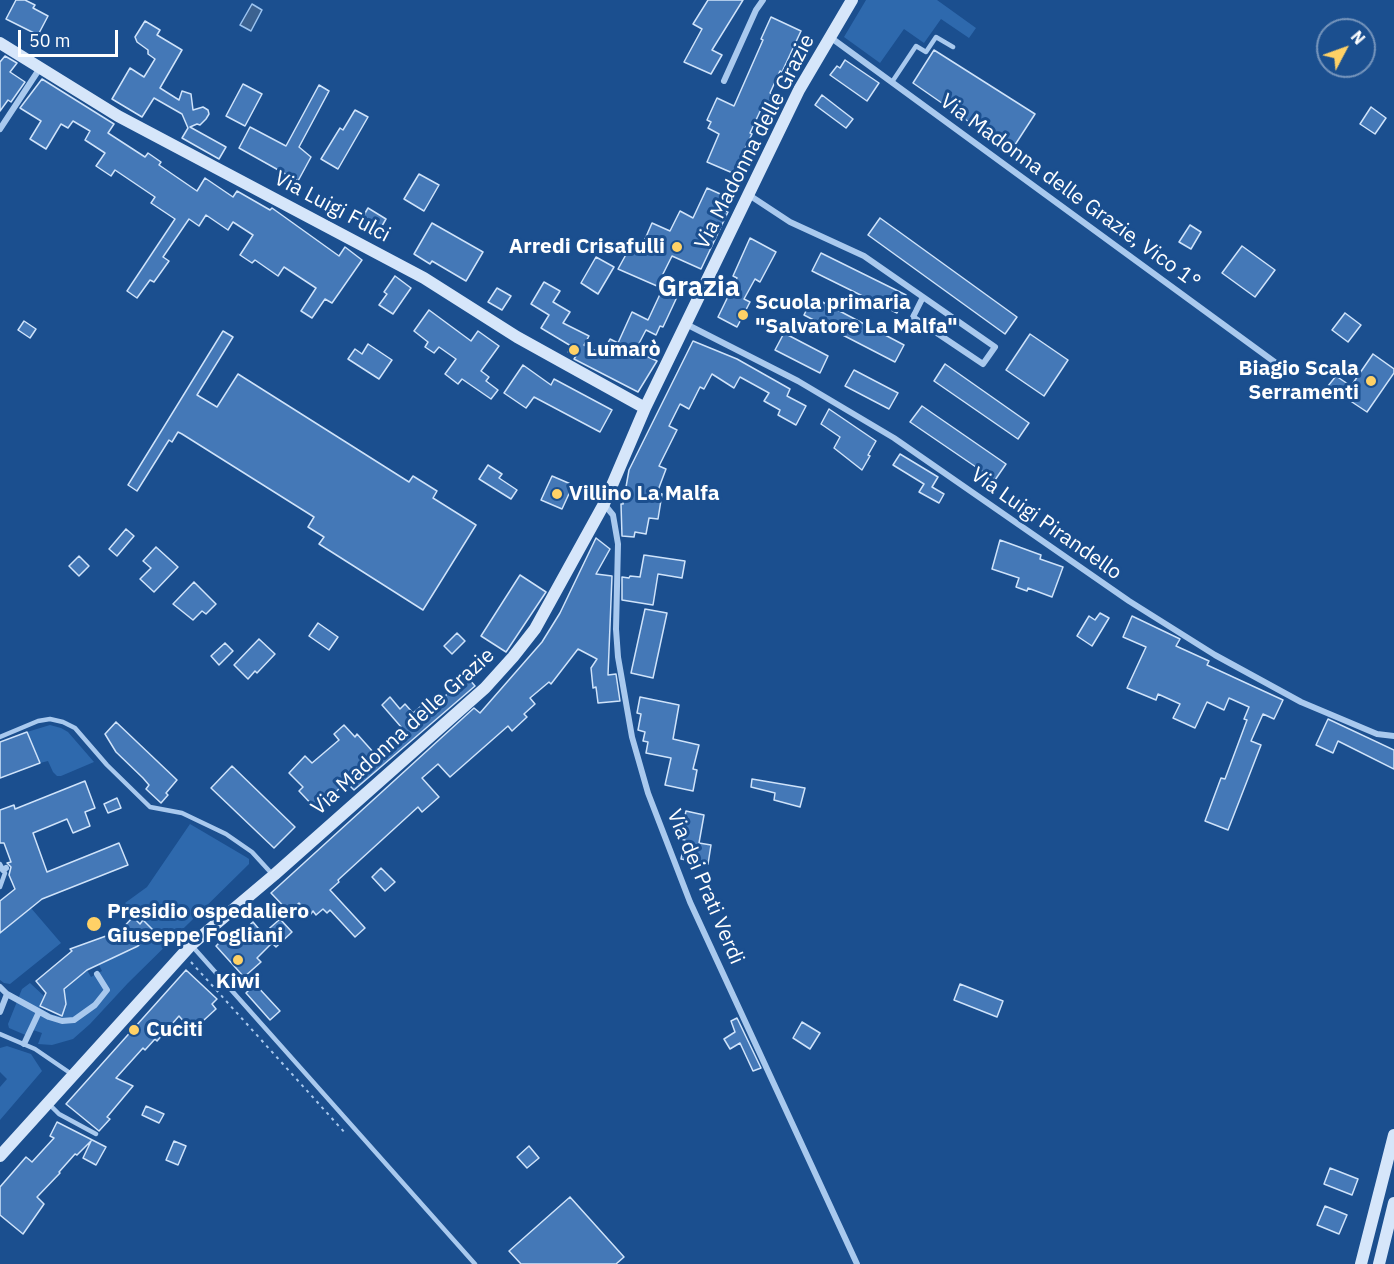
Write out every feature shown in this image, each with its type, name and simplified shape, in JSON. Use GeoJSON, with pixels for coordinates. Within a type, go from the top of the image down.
{"type":"FeatureCollection","features":[{"type":"Feature","properties":{"kind":"main road","name":"Via Madonna delle Grazie"},"geometry":{"type":"LineString","coordinates":[[0,1156],[191,945],[485,688],[535,629],[604,504],[645,408],[799,90],[852,0]]}},
{"type":"Feature","properties":{"kind":"main road","name":"Via Luigi Fulci"},"geometry":{"type":"LineString","coordinates":[[0,43],[118,116],[424,278],[517,337],[645,408]]}},
{"type":"Feature","properties":{"kind":"main road"},"geometry":{"type":"LineString","coordinates":[[1361,1264],[1394,1135]]}},
{"type":"Feature","properties":{"kind":"main road"},"geometry":{"type":"LineString","coordinates":[[1379,1264],[1394,1203]]}},
{"type":"Feature","properties":{"kind":"street"},"geometry":{"type":"LineString","coordinates":[[724,81],[756,10],[763,0]]}},
{"type":"Feature","properties":{"kind":"street","name":"Via Madonna delle Grazie, Vico 1°"},"geometry":{"type":"LineString","coordinates":[[830,37],[1291,374]]}},
{"type":"Feature","properties":{"kind":"street"},"geometry":{"type":"LineString","coordinates":[[0,129],[40,68]]}},
{"type":"Feature","properties":{"kind":"street"},"geometry":{"type":"LineString","coordinates":[[748,194],[790,222],[864,256],[995,347],[982,364],[913,317],[923,297]]}},
{"type":"Feature","properties":{"kind":"street","name":"Via Luigi Pirandello"},"geometry":{"type":"LineString","coordinates":[[686,324],[798,381],[894,438],[1129,601],[1215,655],[1301,702],[1377,734],[1394,736]]}},
{"type":"Feature","properties":{"kind":"street","name":"Via dei Prati Verdi"},"geometry":{"type":"LineString","coordinates":[[604,504],[613,514],[618,544],[616,628],[618,657],[633,737],[648,793],[690,902],[857,1264]]}},
{"type":"Feature","properties":{"kind":"street"},"geometry":{"type":"LineString","coordinates":[[0,987],[7,994],[39,1012],[62,1021],[74,1020],[95,1005],[107,990],[97,974]]}},
{"type":"Feature","properties":{"kind":"street"},"geometry":{"type":"LineString","coordinates":[[0,1012],[7,994]]}},
{"type":"Feature","properties":{"kind":"street"},"geometry":{"type":"LineString","coordinates":[[24,1044],[39,1012]]}},
{"type":"Feature","properties":{"kind":"lane"},"geometry":{"type":"LineString","coordinates":[[892,82],[916,46],[926,52],[936,37],[953,48]]}},
{"type":"Feature","properties":{"kind":"lane"},"geometry":{"type":"LineString","coordinates":[[0,737],[50,719],[75,728],[150,807],[182,813],[226,834],[252,852],[273,875]]}},
{"type":"Feature","properties":{"kind":"lane"},"geometry":{"type":"LineString","coordinates":[[0,887],[4,878],[3,867]]}},
{"type":"Feature","properties":{"kind":"lane"},"geometry":{"type":"LineString","coordinates":[[191,945],[475,1264]]}},
{"type":"Feature","properties":{"kind":"lane"},"geometry":{"type":"LineString","coordinates":[[0,1035],[35,1049],[73,1075]]}},
{"type":"Feature","properties":{"kind":"lane"},"geometry":{"type":"LineString","coordinates":[[48,1103],[59,1114],[96,1134]]}},
{"type":"Feature","properties":{"kind":"path"},"geometry":{"type":"LineString","coordinates":[[182,954],[351,1140]]}},
{"type":"Feature","properties":{"kind":"shaded area"},"geometry":{"type":"Polygon","coordinates":[[[866,0],[937,0],[976,28],[969,38],[941,19],[924,43],[904,29],[880,63],[844,37],[866,0]]]}},
{"type":"Feature","properties":{"kind":"shaded area"},"geometry":{"type":"Polygon","coordinates":[[[252,4],[262,10],[251,31],[240,25],[252,4]]]}},
{"type":"Feature","properties":{"kind":"shaded area"},"geometry":{"type":"Polygon","coordinates":[[[50,725],[68,732],[94,762],[61,776],[53,772],[48,761],[40,763],[27,732],[50,725]]]}},
{"type":"Feature","properties":{"kind":"shaded area"},"geometry":{"type":"Polygon","coordinates":[[[190,824],[249,859],[249,864],[73,1039],[52,1045],[38,1044],[42,1033],[33,1030],[30,1037],[9,1028],[8,1024],[22,989],[30,983],[44,996],[40,1008],[62,1017],[66,1004],[64,989],[87,970],[91,977],[102,971],[98,963],[132,950],[153,930],[125,903],[147,887],[190,824]]]}},
{"type":"Feature","properties":{"kind":"shaded area"},"geometry":{"type":"Polygon","coordinates":[[[31,908],[61,943],[10,984],[4,983],[0,980],[0,933],[31,908]]]}},
{"type":"Feature","properties":{"kind":"shaded area"},"geometry":{"type":"Polygon","coordinates":[[[7,1046],[31,1054],[42,1071],[0,1120],[0,1087],[7,1079],[0,1072],[0,1048],[7,1046]]]}},
{"type":"Feature","properties":{"kind":"building"},"geometry":{"type":"Polygon","coordinates":[[[16,0],[25,0],[35,5],[33,8],[48,16],[38,35],[6,19],[16,0]]]}},
{"type":"Feature","properties":{"kind":"building"},"geometry":{"type":"Polygon","coordinates":[[[708,0],[743,0],[712,50],[722,55],[711,74],[684,62],[702,29],[693,24],[708,0]]]}},
{"type":"Feature","properties":{"kind":"building"},"geometry":{"type":"Polygon","coordinates":[[[771,17],[801,31],[770,93],[773,95],[767,107],[763,105],[750,133],[752,134],[735,174],[707,162],[719,134],[708,128],[711,122],[707,120],[717,98],[734,106],[771,17]]]}},
{"type":"Feature","properties":{"kind":"building"},"geometry":{"type":"Polygon","coordinates":[[[145,21],[160,30],[157,35],[182,50],[160,88],[179,100],[182,91],[191,94],[193,110],[203,107],[208,110],[209,114],[200,125],[190,127],[226,147],[219,159],[182,138],[188,128],[182,114],[154,98],[142,117],[112,99],[130,68],[144,77],[155,59],[137,42],[135,37],[145,21]]]}},
{"type":"Feature","properties":{"kind":"building"},"geometry":{"type":"Polygon","coordinates":[[[934,50],[1035,114],[1011,151],[913,83],[934,50]]]}},
{"type":"Feature","properties":{"kind":"building"},"geometry":{"type":"Polygon","coordinates":[[[5,56],[17,63],[10,72],[25,82],[11,102],[8,100],[0,111],[0,62],[5,56]]]}},
{"type":"Feature","properties":{"kind":"building"},"geometry":{"type":"Polygon","coordinates":[[[845,60],[879,83],[867,101],[830,75],[837,66],[840,68],[845,60]]]}},
{"type":"Feature","properties":{"kind":"building"},"geometry":{"type":"Polygon","coordinates":[[[42,79],[114,124],[108,133],[145,157],[148,153],[161,162],[159,165],[197,191],[205,178],[233,197],[237,191],[270,210],[272,208],[339,256],[345,247],[362,260],[332,303],[325,299],[312,318],[301,311],[316,288],[284,267],[278,276],[255,260],[252,263],[240,255],[253,235],[233,222],[228,230],[206,215],[199,226],[189,219],[163,257],[169,261],[154,282],[150,280],[137,298],[127,291],[175,219],[151,203],[155,197],[115,170],[111,176],[96,166],[105,153],[85,140],[90,131],[73,121],[68,128],[61,124],[46,149],[30,139],[41,121],[20,108],[42,79]]]}},
{"type":"Feature","properties":{"kind":"building"},"geometry":{"type":"Polygon","coordinates":[[[243,84],[262,94],[245,126],[226,116],[243,84]]]}},
{"type":"Feature","properties":{"kind":"building"},"geometry":{"type":"Polygon","coordinates":[[[319,85],[329,91],[299,147],[311,157],[298,181],[239,148],[250,127],[286,146],[319,85]]]}},
{"type":"Feature","properties":{"kind":"building"},"geometry":{"type":"Polygon","coordinates":[[[822,95],[853,119],[846,128],[815,105],[822,95]]]}},
{"type":"Feature","properties":{"kind":"building"},"geometry":{"type":"Polygon","coordinates":[[[1371,107],[1386,118],[1375,134],[1360,124],[1371,107]]]}},
{"type":"Feature","properties":{"kind":"building"},"geometry":{"type":"Polygon","coordinates":[[[355,110],[368,117],[338,169],[321,159],[340,128],[343,130],[355,110]]]}},
{"type":"Feature","properties":{"kind":"building"},"geometry":{"type":"Polygon","coordinates":[[[419,174],[439,185],[424,211],[404,199],[419,174]]]}},
{"type":"Feature","properties":{"kind":"building"},"geometry":{"type":"Polygon","coordinates":[[[707,188],[729,198],[723,209],[728,212],[701,269],[672,256],[657,286],[618,269],[629,249],[639,253],[652,223],[670,231],[680,211],[693,218],[707,188]]]}},
{"type":"Feature","properties":{"kind":"building"},"geometry":{"type":"Polygon","coordinates":[[[368,208],[386,219],[375,238],[357,227],[368,208]]]}},
{"type":"Feature","properties":{"kind":"building"},"geometry":{"type":"Polygon","coordinates":[[[880,218],[1017,317],[1005,334],[868,235],[880,218]]]}},
{"type":"Feature","properties":{"kind":"building"},"geometry":{"type":"Polygon","coordinates":[[[432,223],[483,252],[466,281],[432,261],[430,264],[414,254],[432,223]]]}},
{"type":"Feature","properties":{"kind":"building"},"geometry":{"type":"Polygon","coordinates":[[[1190,225],[1201,232],[1191,249],[1179,242],[1190,225]]]}},
{"type":"Feature","properties":{"kind":"building"},"geometry":{"type":"Polygon","coordinates":[[[750,238],[776,252],[760,282],[755,279],[744,299],[750,302],[737,327],[718,317],[737,278],[733,276],[750,238]]]}},
{"type":"Feature","properties":{"kind":"building"},"geometry":{"type":"Polygon","coordinates":[[[1242,246],[1275,270],[1255,297],[1222,273],[1242,246]]]}},
{"type":"Feature","properties":{"kind":"building"},"geometry":{"type":"Polygon","coordinates":[[[821,253],[906,295],[897,313],[812,271],[821,253]]]}},
{"type":"Feature","properties":{"kind":"building"},"geometry":{"type":"Polygon","coordinates":[[[596,257],[614,267],[598,294],[581,283],[596,257]]]}},
{"type":"Feature","properties":{"kind":"building"},"geometry":{"type":"Polygon","coordinates":[[[395,276],[411,288],[393,314],[379,305],[387,294],[384,292],[395,276]]]}},
{"type":"Feature","properties":{"kind":"building"},"geometry":{"type":"Polygon","coordinates":[[[544,282],[560,291],[553,302],[570,312],[563,323],[589,336],[584,345],[602,354],[610,339],[618,343],[632,312],[648,320],[662,290],[677,297],[663,327],[660,326],[656,335],[646,330],[635,351],[657,361],[638,392],[574,359],[576,356],[568,352],[571,346],[541,328],[549,315],[531,304],[544,282]]]}},
{"type":"Feature","properties":{"kind":"building"},"geometry":{"type":"Polygon","coordinates":[[[497,288],[511,296],[502,310],[488,302],[497,288]]]}},
{"type":"Feature","properties":{"kind":"building"},"geometry":{"type":"Polygon","coordinates":[[[813,297],[904,345],[895,362],[804,315],[813,297]]]}},
{"type":"Feature","properties":{"kind":"building"},"geometry":{"type":"Polygon","coordinates":[[[429,310],[471,341],[478,331],[499,346],[481,371],[489,377],[486,381],[498,390],[491,399],[462,379],[458,384],[445,374],[456,359],[439,347],[434,353],[425,347],[428,342],[414,331],[429,310]]]}},
{"type":"Feature","properties":{"kind":"building"},"geometry":{"type":"Polygon","coordinates":[[[1345,313],[1361,325],[1348,342],[1332,330],[1345,313]]]}},
{"type":"Feature","properties":{"kind":"building"},"geometry":{"type":"Polygon","coordinates":[[[24,321],[36,329],[30,338],[18,330],[24,321]]]}},
{"type":"Feature","properties":{"kind":"building"},"geometry":{"type":"Polygon","coordinates":[[[223,331],[233,337],[197,395],[217,407],[238,374],[409,482],[413,476],[437,491],[433,498],[476,525],[423,610],[319,544],[324,537],[308,527],[314,517],[178,432],[172,442],[169,440],[137,491],[128,485],[223,331]]]}},
{"type":"Feature","properties":{"kind":"building"},"geometry":{"type":"Polygon","coordinates":[[[784,333],[828,356],[820,373],[775,350],[784,333]]]}},
{"type":"Feature","properties":{"kind":"building"},"geometry":{"type":"Polygon","coordinates":[[[1030,334],[1068,360],[1044,396],[1006,370],[1030,334]]]}},
{"type":"Feature","properties":{"kind":"building"},"geometry":{"type":"Polygon","coordinates":[[[693,341],[737,359],[790,389],[787,396],[806,406],[796,425],[778,415],[780,410],[764,401],[769,393],[740,377],[734,388],[712,374],[704,389],[700,387],[689,409],[680,404],[669,426],[677,430],[659,466],[666,469],[657,493],[662,494],[658,519],[649,518],[646,534],[635,532],[634,537],[622,536],[621,504],[623,504],[629,470],[693,341]]]}},
{"type":"Feature","properties":{"kind":"building"},"geometry":{"type":"Polygon","coordinates":[[[368,344],[392,360],[379,379],[348,359],[355,349],[362,354],[368,344]]]}},
{"type":"Feature","properties":{"kind":"building","name":"Biagio Scala Serramenti"},"geometry":{"type":"Polygon","coordinates":[[[1373,354],[1394,369],[1394,373],[1367,412],[1328,386],[1336,376],[1351,386],[1373,354]]]}},
{"type":"Feature","properties":{"kind":"building"},"geometry":{"type":"Polygon","coordinates":[[[945,364],[1029,423],[1018,439],[934,381],[945,364]]]}},
{"type":"Feature","properties":{"kind":"building"},"geometry":{"type":"Polygon","coordinates":[[[523,365],[551,385],[554,379],[612,410],[600,432],[534,397],[526,408],[504,393],[523,365]]]}},
{"type":"Feature","properties":{"kind":"building"},"geometry":{"type":"Polygon","coordinates":[[[854,370],[898,393],[889,409],[845,386],[854,370]]]}},
{"type":"Feature","properties":{"kind":"building"},"geometry":{"type":"Polygon","coordinates":[[[922,406],[1006,464],[995,480],[910,422],[922,406]]]}},
{"type":"Feature","properties":{"kind":"building"},"geometry":{"type":"Polygon","coordinates":[[[829,409],[876,441],[862,470],[834,448],[840,437],[821,424],[829,409]]]}},
{"type":"Feature","properties":{"kind":"building"},"geometry":{"type":"Polygon","coordinates":[[[900,454],[938,477],[932,487],[944,494],[939,503],[919,492],[924,484],[893,465],[900,454]]]}},
{"type":"Feature","properties":{"kind":"building"},"geometry":{"type":"Polygon","coordinates":[[[488,465],[502,474],[499,478],[517,490],[511,499],[479,479],[488,465]]]}},
{"type":"Feature","properties":{"kind":"building","name":"Villino La Malfa"},"geometry":{"type":"Polygon","coordinates":[[[552,476],[573,485],[562,509],[541,500],[552,476]]]}},
{"type":"Feature","properties":{"kind":"building"},"geometry":{"type":"Polygon","coordinates":[[[126,529],[134,536],[117,556],[109,549],[126,529]]]}},
{"type":"Feature","properties":{"kind":"building"},"geometry":{"type":"Polygon","coordinates":[[[596,538],[610,549],[596,574],[612,576],[608,675],[616,674],[620,701],[598,703],[596,687],[593,688],[591,668],[597,659],[578,649],[551,684],[549,682],[530,698],[535,704],[524,714],[527,717],[512,731],[508,726],[450,777],[438,764],[422,778],[439,797],[422,812],[418,807],[330,890],[365,928],[355,937],[330,910],[327,913],[323,909],[316,915],[313,911],[310,915],[299,903],[289,912],[271,893],[474,708],[480,713],[542,642],[560,613],[596,538]]]}},
{"type":"Feature","properties":{"kind":"building"},"geometry":{"type":"Polygon","coordinates":[[[1000,540],[1041,555],[1040,559],[1063,567],[1052,597],[1028,588],[1027,591],[1016,587],[1019,578],[992,569],[1000,540]]]}},
{"type":"Feature","properties":{"kind":"building"},"geometry":{"type":"Polygon","coordinates":[[[156,547],[178,567],[154,592],[140,579],[151,568],[143,561],[156,547]]]}},
{"type":"Feature","properties":{"kind":"building"},"geometry":{"type":"Polygon","coordinates":[[[644,555],[685,561],[682,578],[658,574],[653,605],[622,600],[622,577],[640,577],[644,555]]]}},
{"type":"Feature","properties":{"kind":"building"},"geometry":{"type":"Polygon","coordinates":[[[79,556],[89,566],[79,576],[69,566],[79,556]]]}},
{"type":"Feature","properties":{"kind":"building"},"geometry":{"type":"Polygon","coordinates":[[[520,575],[546,592],[506,652],[481,636],[520,575]]]}},
{"type":"Feature","properties":{"kind":"building"},"geometry":{"type":"Polygon","coordinates":[[[194,582],[216,604],[206,614],[202,611],[193,620],[173,604],[194,582]]]}},
{"type":"Feature","properties":{"kind":"building"},"geometry":{"type":"Polygon","coordinates":[[[645,609],[667,613],[653,678],[631,673],[645,609]]]}},
{"type":"Feature","properties":{"kind":"building"},"geometry":{"type":"Polygon","coordinates":[[[1100,613],[1109,618],[1092,646],[1077,636],[1089,616],[1095,620],[1100,613]]]}},
{"type":"Feature","properties":{"kind":"building"},"geometry":{"type":"Polygon","coordinates":[[[1132,616],[1180,639],[1176,646],[1209,661],[1207,665],[1283,700],[1274,719],[1263,714],[1251,741],[1261,745],[1228,830],[1205,821],[1221,778],[1225,779],[1247,720],[1244,719],[1249,707],[1229,698],[1224,710],[1207,702],[1195,728],[1173,718],[1180,704],[1158,694],[1156,700],[1127,688],[1146,647],[1123,637],[1132,616]]]}},
{"type":"Feature","properties":{"kind":"building"},"geometry":{"type":"Polygon","coordinates":[[[318,623],[338,637],[329,650],[309,636],[318,623]]]}},
{"type":"Feature","properties":{"kind":"building"},"geometry":{"type":"Polygon","coordinates":[[[457,633],[465,641],[452,654],[444,646],[457,633]]]}},
{"type":"Feature","properties":{"kind":"building"},"geometry":{"type":"Polygon","coordinates":[[[259,639],[275,654],[248,679],[234,665],[259,639]]]}},
{"type":"Feature","properties":{"kind":"building"},"geometry":{"type":"Polygon","coordinates":[[[225,643],[233,651],[219,665],[211,656],[225,643]]]}},
{"type":"Feature","properties":{"kind":"building"},"geometry":{"type":"Polygon","coordinates":[[[463,672],[475,686],[354,790],[346,782],[317,810],[299,791],[303,787],[289,773],[305,756],[312,763],[339,740],[334,734],[344,725],[355,737],[357,734],[374,753],[402,728],[382,705],[390,697],[400,709],[405,704],[413,713],[429,704],[431,708],[452,690],[447,684],[463,672]]]}},
{"type":"Feature","properties":{"kind":"building"},"geometry":{"type":"Polygon","coordinates":[[[640,697],[679,705],[673,739],[699,745],[693,769],[697,770],[693,791],[665,785],[671,758],[646,753],[648,742],[643,741],[645,732],[638,730],[641,714],[637,713],[640,697]]]}},
{"type":"Feature","properties":{"kind":"building"},"geometry":{"type":"Polygon","coordinates":[[[1328,719],[1394,750],[1394,769],[1338,741],[1333,753],[1316,745],[1328,719]]]}},
{"type":"Feature","properties":{"kind":"building"},"geometry":{"type":"Polygon","coordinates":[[[116,722],[177,780],[161,803],[146,789],[149,785],[116,752],[105,734],[116,722]]]}},
{"type":"Feature","properties":{"kind":"building"},"geometry":{"type":"Polygon","coordinates":[[[27,732],[40,763],[0,778],[0,742],[27,732]]]}},
{"type":"Feature","properties":{"kind":"building"},"geometry":{"type":"Polygon","coordinates":[[[232,766],[295,827],[274,848],[211,788],[232,766]]]}},
{"type":"Feature","properties":{"kind":"building"},"geometry":{"type":"Polygon","coordinates":[[[752,779],[805,788],[800,807],[774,800],[775,793],[751,787],[752,779]]]}},
{"type":"Feature","properties":{"kind":"building"},"geometry":{"type":"Polygon","coordinates":[[[85,781],[95,808],[85,812],[90,826],[73,833],[67,819],[33,833],[47,872],[119,843],[128,865],[42,899],[0,933],[0,901],[15,889],[9,875],[11,867],[7,863],[11,862],[4,843],[0,843],[0,810],[14,805],[15,809],[85,781]]]}},
{"type":"Feature","properties":{"kind":"building"},"geometry":{"type":"Polygon","coordinates":[[[117,798],[121,808],[108,813],[104,804],[117,798]]]}},
{"type":"Feature","properties":{"kind":"building"},"geometry":{"type":"Polygon","coordinates":[[[686,811],[704,815],[699,843],[711,845],[708,864],[681,859],[685,840],[680,839],[686,811]]]}},
{"type":"Feature","properties":{"kind":"building"},"geometry":{"type":"Polygon","coordinates":[[[381,868],[395,882],[385,891],[372,877],[381,868]]]}},
{"type":"Feature","properties":{"kind":"building"},"geometry":{"type":"Polygon","coordinates":[[[133,917],[140,924],[143,920],[153,930],[138,946],[87,970],[64,989],[66,1004],[62,1016],[40,1006],[46,993],[36,981],[72,951],[70,949],[120,931],[133,917]]]}},
{"type":"Feature","properties":{"kind":"building"},"geometry":{"type":"Polygon","coordinates":[[[280,919],[292,932],[276,947],[272,943],[257,958],[261,962],[244,977],[216,946],[227,935],[232,941],[253,922],[263,934],[280,919]]]}},
{"type":"Feature","properties":{"kind":"building"},"geometry":{"type":"Polygon","coordinates":[[[186,970],[217,999],[212,1004],[216,1009],[192,1031],[179,1016],[157,1041],[155,1039],[145,1050],[143,1048],[116,1078],[133,1086],[107,1117],[110,1119],[99,1131],[66,1104],[186,970]]]}},
{"type":"Feature","properties":{"kind":"building"},"geometry":{"type":"Polygon","coordinates":[[[255,984],[280,1011],[270,1020],[246,993],[255,984]]]}},
{"type":"Feature","properties":{"kind":"building"},"geometry":{"type":"Polygon","coordinates":[[[960,984],[1003,1001],[997,1017],[954,1000],[960,984]]]}},
{"type":"Feature","properties":{"kind":"building"},"geometry":{"type":"Polygon","coordinates":[[[737,1018],[761,1068],[753,1071],[740,1043],[730,1049],[724,1039],[735,1032],[731,1021],[737,1018]]]}},
{"type":"Feature","properties":{"kind":"building"},"geometry":{"type":"Polygon","coordinates":[[[802,1022],[820,1033],[810,1049],[793,1038],[802,1022]]]}},
{"type":"Feature","properties":{"kind":"building"},"geometry":{"type":"Polygon","coordinates":[[[146,1106],[164,1114],[159,1123],[142,1115],[146,1106]]]}},
{"type":"Feature","properties":{"kind":"building"},"geometry":{"type":"Polygon","coordinates":[[[57,1122],[106,1147],[96,1165],[83,1158],[91,1141],[77,1155],[75,1154],[37,1197],[44,1204],[23,1234],[0,1215],[0,1187],[26,1157],[32,1162],[54,1138],[50,1136],[57,1122]]]}},
{"type":"Feature","properties":{"kind":"building"},"geometry":{"type":"Polygon","coordinates":[[[174,1141],[186,1146],[178,1165],[166,1160],[174,1141]]]}},
{"type":"Feature","properties":{"kind":"building"},"geometry":{"type":"Polygon","coordinates":[[[529,1146],[539,1158],[527,1168],[517,1157],[529,1146]]]}},
{"type":"Feature","properties":{"kind":"building"},"geometry":{"type":"Polygon","coordinates":[[[1330,1168],[1358,1179],[1352,1195],[1324,1184],[1330,1168]]]}},
{"type":"Feature","properties":{"kind":"building"},"geometry":{"type":"Polygon","coordinates":[[[570,1197],[624,1257],[616,1264],[521,1264],[509,1251],[570,1197]]]}},
{"type":"Feature","properties":{"kind":"building"},"geometry":{"type":"Polygon","coordinates":[[[1325,1206],[1347,1215],[1339,1234],[1317,1225],[1325,1206]]]}},
{"type":"Feature","properties":{"kind":"place","name":"Arredi Crisafulli"},"geometry":{"type":"Point","coordinates":[677,247]}},
{"type":"Feature","properties":{"kind":"place","name":"Scuola primaria \"Salvatore La Malfa\""},"geometry":{"type":"Point","coordinates":[743,315]}},
{"type":"Feature","properties":{"kind":"place","name":"Lumarò"},"geometry":{"type":"Point","coordinates":[574,350]}},
{"type":"Feature","properties":{"kind":"place","name":"Biagio Scala Serramenti"},"geometry":{"type":"Point","coordinates":[1371,381]}},
{"type":"Feature","properties":{"kind":"place","name":"Villino La Malfa"},"geometry":{"type":"Point","coordinates":[557,494]}},
{"type":"Feature","properties":{"kind":"place","name":"Presidio ospedaliero Giuseppe Fogliani"},"geometry":{"type":"Point","coordinates":[94,924]}},
{"type":"Feature","properties":{"kind":"place","name":"Kiwi"},"geometry":{"type":"Point","coordinates":[238,960]}},
{"type":"Feature","properties":{"kind":"place","name":"Cuciti"},"geometry":{"type":"Point","coordinates":[134,1030]}},
{"type":"Feature","properties":{"kind":"district","name":"Grazia"},"geometry":{"type":"Point","coordinates":[699,288]}}]}
